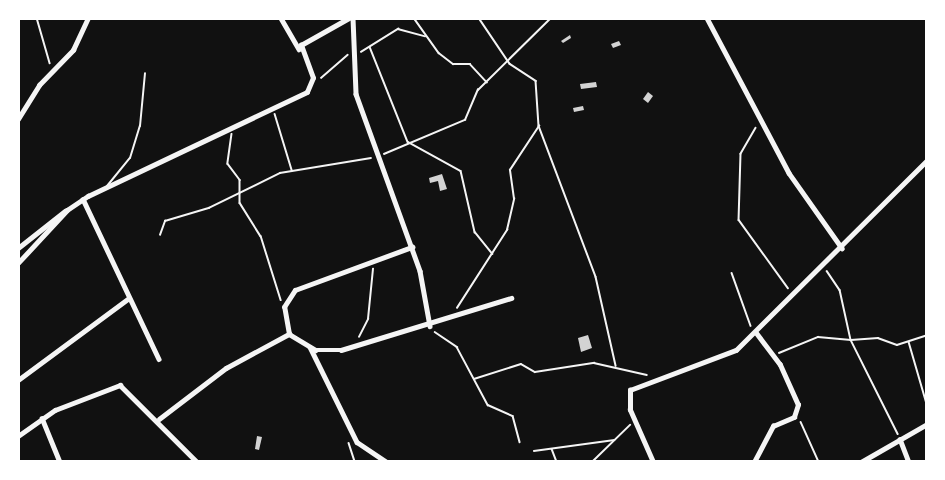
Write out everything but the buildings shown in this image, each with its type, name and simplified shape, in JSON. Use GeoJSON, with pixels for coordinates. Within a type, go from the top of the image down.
{"type":"FeatureCollection","features":[{"type":"Feature","properties":{"kind":"street"},"geometry":{"type":"LineString","coordinates":[[18,119],[50,72],[73,50],[88,18]]}},
{"type":"Feature","properties":{"kind":"street"},"geometry":{"type":"LineString","coordinates":[[18,248],[83,199],[234,127],[314,85],[299,49],[281,18]]}},
{"type":"Feature","properties":{"kind":"street"},"geometry":{"type":"LineString","coordinates":[[299,49],[351,18],[356,94],[412,247],[429,326]]}},
{"type":"Feature","properties":{"kind":"street"},"geometry":{"type":"LineString","coordinates":[[707,18],[789,173],[842,248]]}},
{"type":"Feature","properties":{"kind":"street"},"geometry":{"type":"LineString","coordinates":[[653,462],[633,420],[627,400],[630,390],[656,378],[709,362],[757,334],[927,160]]}},
{"type":"Feature","properties":{"kind":"street"},"geometry":{"type":"LineString","coordinates":[[83,199],[128,299],[159,359]]}},
{"type":"Feature","properties":{"kind":"street"},"geometry":{"type":"LineString","coordinates":[[18,263],[67,210]]}},
{"type":"Feature","properties":{"kind":"street"},"geometry":{"type":"LineString","coordinates":[[412,247],[295,290],[284,307],[289,334],[310,347],[324,352],[352,348],[455,318],[511,298]]}},
{"type":"Feature","properties":{"kind":"street"},"geometry":{"type":"LineString","coordinates":[[18,380],[128,299]]}},
{"type":"Feature","properties":{"kind":"street"},"geometry":{"type":"LineString","coordinates":[[159,419],[226,368],[289,334]]}},
{"type":"Feature","properties":{"kind":"street"},"geometry":{"type":"LineString","coordinates":[[754,462],[773,426],[797,412],[791,387],[772,353],[757,334]]}},
{"type":"Feature","properties":{"kind":"street"},"geometry":{"type":"LineString","coordinates":[[310,347],[357,442],[387,462]]}},
{"type":"Feature","properties":{"kind":"street"},"geometry":{"type":"LineString","coordinates":[[18,436],[42,418],[120,385],[159,419],[197,462]]}},
{"type":"Feature","properties":{"kind":"street"},"geometry":{"type":"LineString","coordinates":[[42,418],[60,462]]}},
{"type":"Feature","properties":{"kind":"street"},"geometry":{"type":"LineString","coordinates":[[861,462],[927,424]]}},
{"type":"Feature","properties":{"kind":"street"},"geometry":{"type":"LineString","coordinates":[[900,438],[909,462]]}},
{"type":"Feature","properties":{"kind":"lane"},"geometry":{"type":"LineString","coordinates":[[105,188],[130,158],[140,126],[145,73]]}},
{"type":"Feature","properties":{"kind":"path"},"geometry":{"type":"LineString","coordinates":[[37,18],[50,72]]}},
{"type":"Feature","properties":{"kind":"path"},"geometry":{"type":"LineString","coordinates":[[414,18],[425,36],[449,61],[470,64],[487,82]]}},
{"type":"Feature","properties":{"kind":"path"},"geometry":{"type":"LineString","coordinates":[[479,18],[510,64],[536,81],[539,126],[576,212],[616,366]]}},
{"type":"Feature","properties":{"kind":"path"},"geometry":{"type":"LineString","coordinates":[[160,235],[165,221],[292,171],[379,157],[408,142],[465,120],[487,82],[510,64],[551,18]]}},
{"type":"Feature","properties":{"kind":"path"},"geometry":{"type":"LineString","coordinates":[[355,56],[398,29],[425,36]]}},
{"type":"Feature","properties":{"kind":"path"},"geometry":{"type":"LineString","coordinates":[[370,47],[408,142],[461,171],[475,232],[493,254]]}},
{"type":"Feature","properties":{"kind":"path"},"geometry":{"type":"LineString","coordinates":[[314,85],[353,50]]}},
{"type":"Feature","properties":{"kind":"path"},"geometry":{"type":"LineString","coordinates":[[273,107],[292,171]]}},
{"type":"Feature","properties":{"kind":"path"},"geometry":{"type":"LineString","coordinates":[[762,124],[750,132],[741,154],[739,220],[793,297]]}},
{"type":"Feature","properties":{"kind":"path"},"geometry":{"type":"LineString","coordinates":[[455,318],[462,296],[493,254],[511,218],[510,170],[539,126]]}},
{"type":"Feature","properties":{"kind":"path"},"geometry":{"type":"LineString","coordinates":[[234,127],[228,164],[240,180],[238,194],[261,236],[284,307]]}},
{"type":"Feature","properties":{"kind":"path"},"geometry":{"type":"LineString","coordinates":[[352,348],[368,319],[373,261]]}},
{"type":"Feature","properties":{"kind":"path"},"geometry":{"type":"LineString","coordinates":[[823,265],[840,290],[851,340],[900,438]]}},
{"type":"Feature","properties":{"kind":"path"},"geometry":{"type":"LineString","coordinates":[[732,273],[757,334]]}},
{"type":"Feature","properties":{"kind":"path"},"geometry":{"type":"LineString","coordinates":[[429,326],[457,347],[488,405],[513,416],[520,442]]}},
{"type":"Feature","properties":{"kind":"path"},"geometry":{"type":"LineString","coordinates":[[772,353],[818,338],[909,342],[927,335]]}},
{"type":"Feature","properties":{"kind":"path"},"geometry":{"type":"LineString","coordinates":[[909,342],[927,404]]}},
{"type":"Feature","properties":{"kind":"path"},"geometry":{"type":"LineString","coordinates":[[474,379],[521,364],[535,372],[578,364],[616,366],[656,378]]}},
{"type":"Feature","properties":{"kind":"path"},"geometry":{"type":"LineString","coordinates":[[797,412],[819,462]]}},
{"type":"Feature","properties":{"kind":"path"},"geometry":{"type":"LineString","coordinates":[[592,462],[633,420]]}},
{"type":"Feature","properties":{"kind":"path"},"geometry":{"type":"LineString","coordinates":[[534,451],[614,440]]}},
{"type":"Feature","properties":{"kind":"path"},"geometry":{"type":"LineString","coordinates":[[552,447],[557,462]]}}]}
